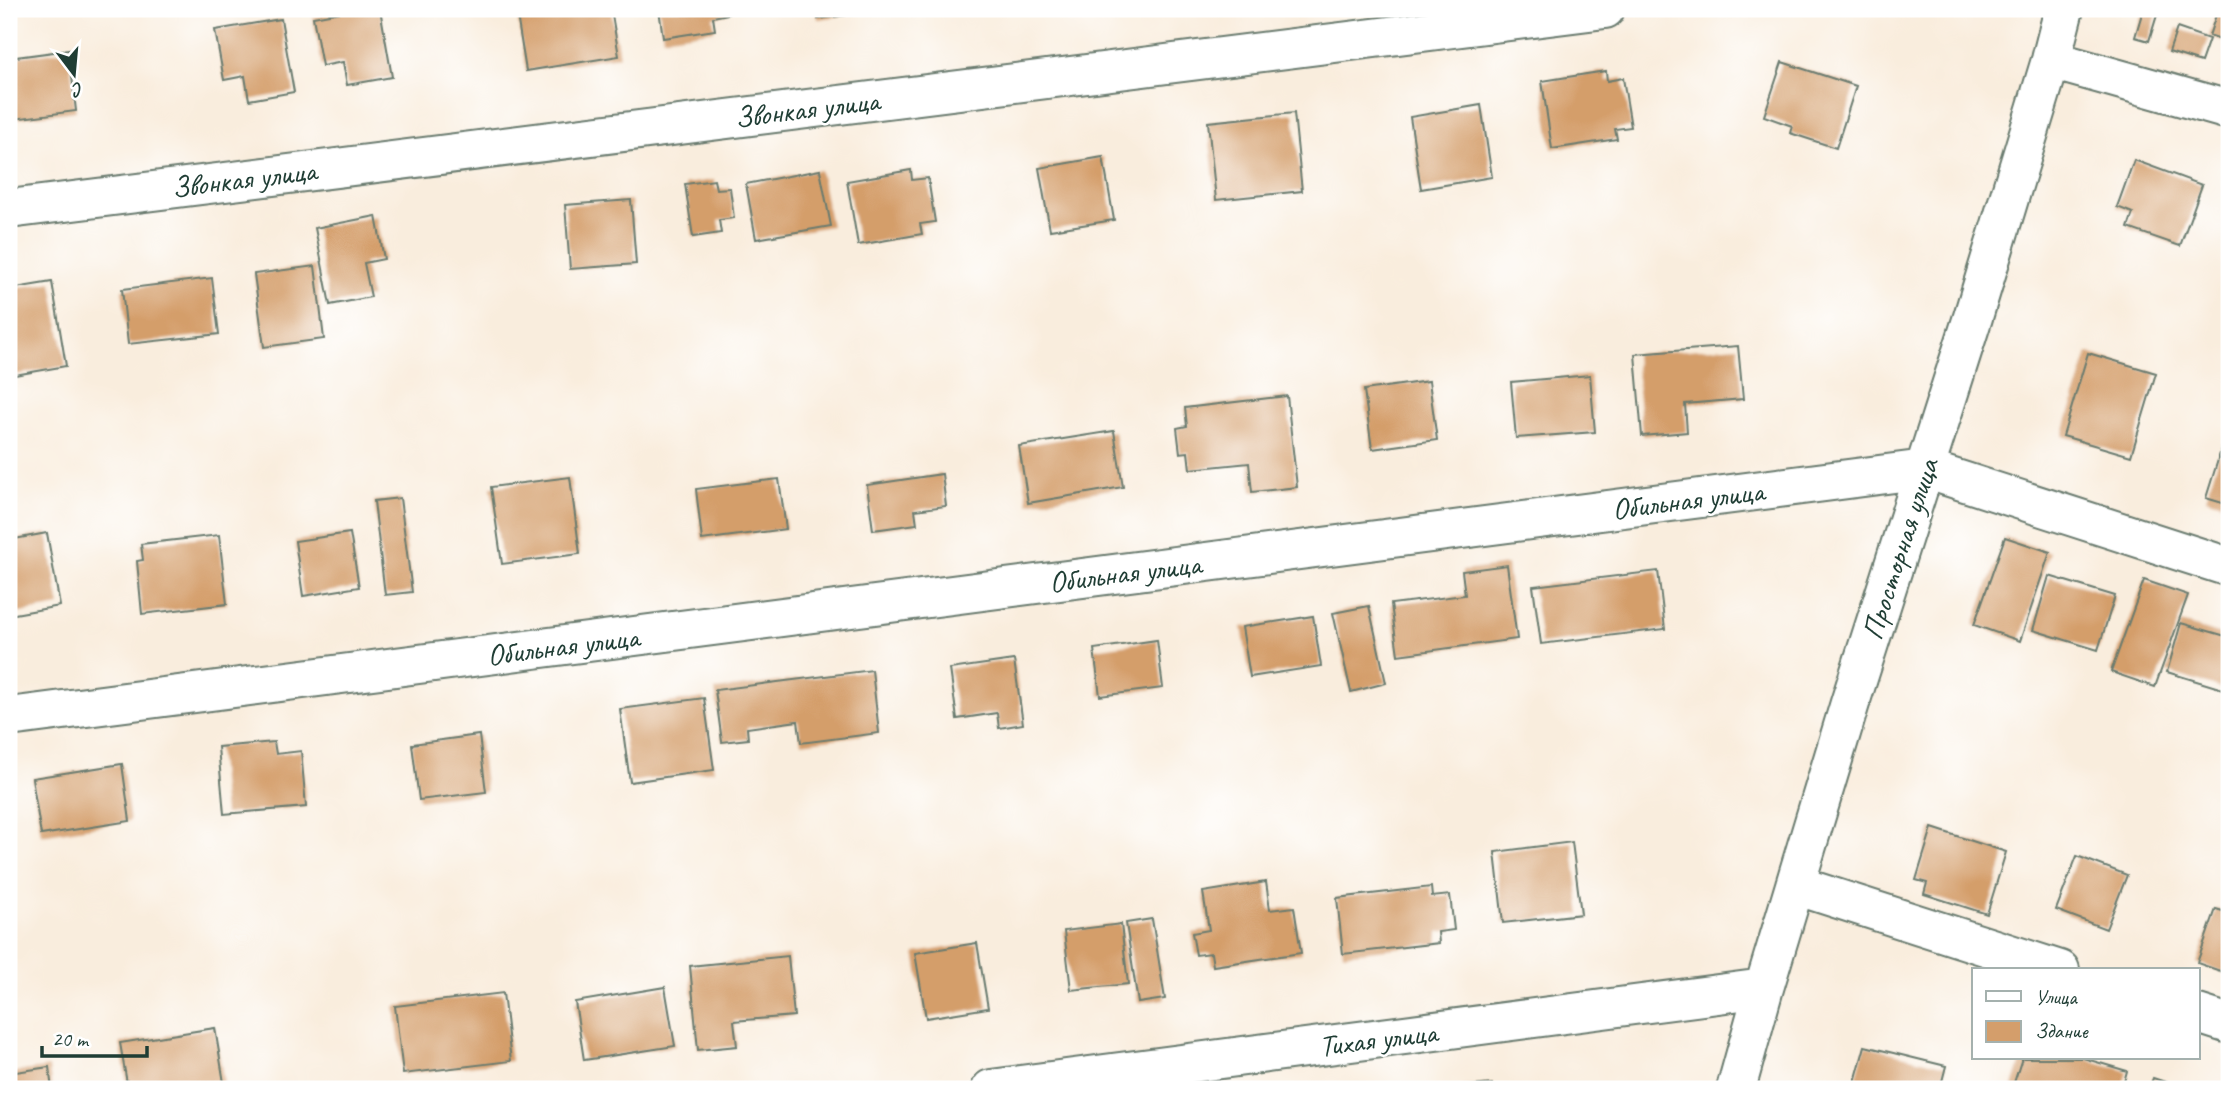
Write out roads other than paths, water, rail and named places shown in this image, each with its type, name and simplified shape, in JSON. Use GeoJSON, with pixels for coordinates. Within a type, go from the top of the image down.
{"type":"FeatureCollection","features":[{"type":"Feature","properties":{"kind":"street","name":"Звонкая улица"},"geometry":{"type":"LineString","coordinates":[[9,209],[1605,9]]}},
{"type":"Feature","properties":{"kind":"street","name":"Просторная улица"},"geometry":{"type":"LineString","coordinates":[[1735,1089],[1795,885],[1953,383],[2064,9]]}},
{"type":"Feature","properties":{"kind":"street"},"geometry":{"type":"LineString","coordinates":[[2051,60],[2229,110]]}},
{"type":"Feature","properties":{"kind":"street","name":"Обильная улица"},"geometry":{"type":"LineString","coordinates":[[9,717],[1925,469],[2229,567]]}},
{"type":"Feature","properties":{"kind":"street"},"geometry":{"type":"LineString","coordinates":[[1795,885],[2054,968]]}},
{"type":"Feature","properties":{"kind":"street","name":"Тихая улица"},"geometry":{"type":"LineString","coordinates":[[991,1089],[1764,988]]}},
{"type":"Feature","properties":{"kind":"street"},"geometry":{"type":"LineString","coordinates":[[2200,1015],[2229,1024]]}}]}
